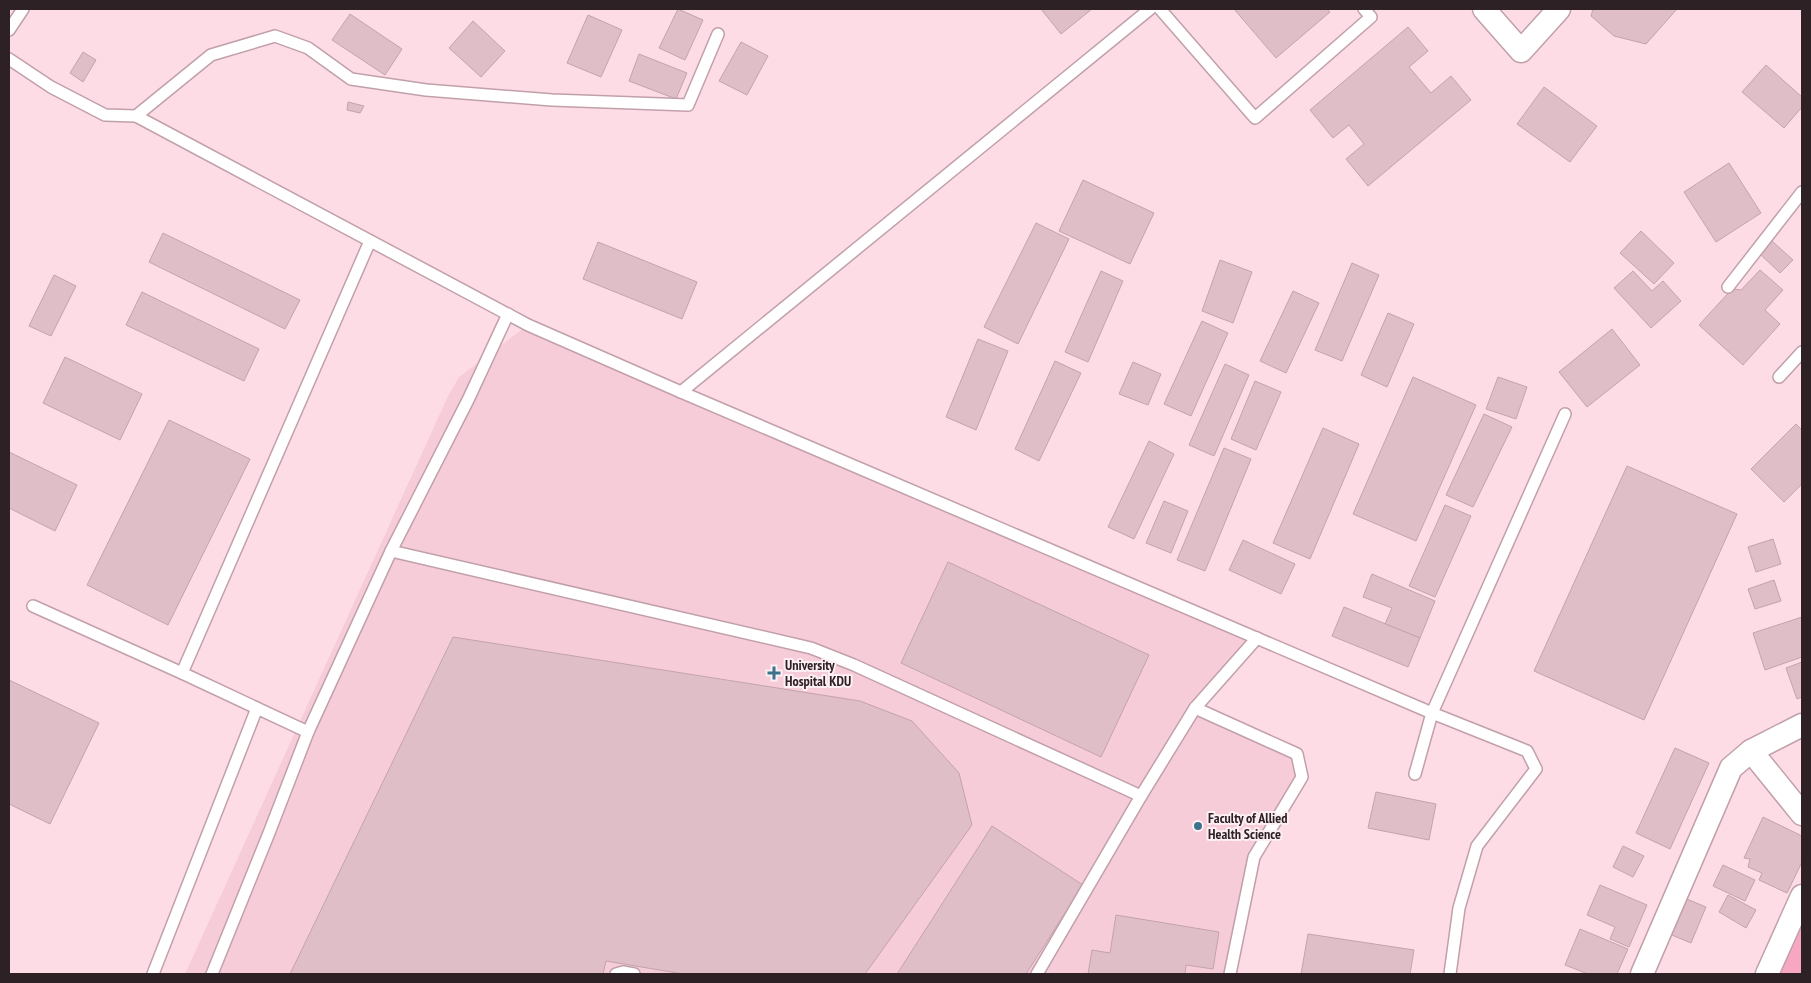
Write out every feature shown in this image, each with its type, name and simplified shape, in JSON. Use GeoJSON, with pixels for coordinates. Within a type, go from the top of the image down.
{"type":"FeatureCollection","features":[{"type":"Feature","properties":{"kind":"street"},"geometry":{"type":"LineString","coordinates":[[1484,9],[1520,51],[1559,9]]}},
{"type":"Feature","properties":{"kind":"street"},"geometry":{"type":"LineString","coordinates":[[1642,974],[1731,768],[1751,751],[1802,725]]}},
{"type":"Feature","properties":{"kind":"street"},"geometry":{"type":"LineString","coordinates":[[1751,751],[1802,814]]}},
{"type":"Feature","properties":{"kind":"street"},"geometry":{"type":"LineString","coordinates":[[1767,974],[1802,896]]}},
{"type":"Feature","properties":{"kind":"lane"},"geometry":{"type":"LineString","coordinates":[[9,30],[23,9]]}},
{"type":"Feature","properties":{"kind":"lane"},"geometry":{"type":"LineString","coordinates":[[681,392],[1150,9]]}},
{"type":"Feature","properties":{"kind":"lane"},"geometry":{"type":"LineString","coordinates":[[1160,9],[1255,118],[1371,17],[1364,9]]}},
{"type":"Feature","properties":{"kind":"lane"},"geometry":{"type":"LineString","coordinates":[[136,116],[211,55],[275,36],[308,48],[351,79],[426,90],[552,100],[688,105],[718,34]]}},
{"type":"Feature","properties":{"kind":"lane"},"geometry":{"type":"LineString","coordinates":[[9,59],[51,87],[105,115],[136,116],[528,325],[1432,713],[1527,751],[1536,768],[1477,846],[1459,908],[1450,974]]}},
{"type":"Feature","properties":{"kind":"lane"},"geometry":{"type":"LineString","coordinates":[[1728,287],[1802,192]]}},
{"type":"Feature","properties":{"kind":"lane"},"geometry":{"type":"LineString","coordinates":[[182,673],[370,241]]}},
{"type":"Feature","properties":{"kind":"lane"},"geometry":{"type":"LineString","coordinates":[[212,974],[308,732],[391,551],[468,400],[508,314]]}},
{"type":"Feature","properties":{"kind":"lane"},"geometry":{"type":"LineString","coordinates":[[1779,377],[1802,352]]}},
{"type":"Feature","properties":{"kind":"lane"},"geometry":{"type":"LineString","coordinates":[[1415,774],[1432,713],[1565,414]]}},
{"type":"Feature","properties":{"kind":"lane"},"geometry":{"type":"LineString","coordinates":[[391,551],[811,648],[854,665],[1141,796]]}},
{"type":"Feature","properties":{"kind":"lane"},"geometry":{"type":"LineString","coordinates":[[33,606],[308,732]]}},
{"type":"Feature","properties":{"kind":"lane"},"geometry":{"type":"LineString","coordinates":[[1037,974],[1195,708],[1257,638]]}},
{"type":"Feature","properties":{"kind":"lane"},"geometry":{"type":"LineString","coordinates":[[153,974],[257,708]]}},
{"type":"Feature","properties":{"kind":"lane"},"geometry":{"type":"LineString","coordinates":[[1195,708],[1297,754],[1302,777],[1254,857],[1230,974]]}},
{"type":"Feature","properties":{"kind":"lane"},"geometry":{"type":"LineString","coordinates":[[616,974],[623,972],[634,974]]}},
{"type":"Feature","properties":{"kind":"shaded area","name":"University Hospital KDU"},"geometry":{"type":"Polygon","coordinates":[[[528,325],[1257,638],[1196,708],[1297,754],[1302,777],[1254,857],[1230,974],[185,974],[448,396],[459,377],[528,325]]]}},
{"type":"Feature","properties":{"kind":"shaded area"},"geometry":{"type":"Polygon","coordinates":[[[1802,914],[1802,974],[1775,974],[1802,914]]]}},
{"type":"Feature","properties":{"kind":"building"},"geometry":{"type":"Polygon","coordinates":[[[678,9],[703,20],[685,60],[659,48],[678,9]]]}},
{"type":"Feature","properties":{"kind":"building"},"geometry":{"type":"Polygon","coordinates":[[[1041,9],[1092,9],[1061,34],[1041,9]]]}},
{"type":"Feature","properties":{"kind":"building"},"geometry":{"type":"Polygon","coordinates":[[[1234,9],[1327,9],[1330,12],[1276,58],[1234,9]]]}},
{"type":"Feature","properties":{"kind":"building"},"geometry":{"type":"Polygon","coordinates":[[[1593,9],[1677,9],[1646,44],[1614,36],[1591,16],[1593,9]]]}},
{"type":"Feature","properties":{"kind":"building"},"geometry":{"type":"Polygon","coordinates":[[[350,14],[402,49],[385,75],[332,40],[350,14]]]}},
{"type":"Feature","properties":{"kind":"building"},"geometry":{"type":"Polygon","coordinates":[[[588,15],[622,30],[601,77],[567,63],[588,15]]]}},
{"type":"Feature","properties":{"kind":"building"},"geometry":{"type":"Polygon","coordinates":[[[473,21],[505,51],[481,77],[449,48],[473,21]]]}},
{"type":"Feature","properties":{"kind":"building"},"geometry":{"type":"Polygon","coordinates":[[[1408,27],[1428,51],[1409,67],[1431,93],[1451,76],[1471,100],[1368,186],[1346,159],[1364,144],[1349,125],[1333,138],[1310,110],[1408,27]]]}},
{"type":"Feature","properties":{"kind":"building"},"geometry":{"type":"Polygon","coordinates":[[[741,42],[768,56],[747,95],[719,81],[741,42]]]}},
{"type":"Feature","properties":{"kind":"building"},"geometry":{"type":"Polygon","coordinates":[[[83,52],[96,60],[83,82],[70,73],[83,52]]]}},
{"type":"Feature","properties":{"kind":"building"},"geometry":{"type":"Polygon","coordinates":[[[639,54],[687,73],[676,99],[629,81],[639,54]]]}},
{"type":"Feature","properties":{"kind":"building"},"geometry":{"type":"Polygon","coordinates":[[[1766,65],[1802,97],[1802,107],[1784,128],[1742,92],[1766,65]]]}},
{"type":"Feature","properties":{"kind":"building"},"geometry":{"type":"Polygon","coordinates":[[[1544,87],[1597,126],[1570,162],[1517,124],[1544,87]]]}},
{"type":"Feature","properties":{"kind":"building"},"geometry":{"type":"Polygon","coordinates":[[[348,102],[364,106],[360,113],[347,110],[348,102]]]}},
{"type":"Feature","properties":{"kind":"building"},"geometry":{"type":"Polygon","coordinates":[[[1729,163],[1761,213],[1716,242],[1684,192],[1729,163]]]}},
{"type":"Feature","properties":{"kind":"building"},"geometry":{"type":"Polygon","coordinates":[[[1083,180],[1154,213],[1130,264],[1059,231],[1083,180]]]}},
{"type":"Feature","properties":{"kind":"building"},"geometry":{"type":"Polygon","coordinates":[[[1036,223],[1069,239],[1018,344],[984,327],[1036,223]]]}},
{"type":"Feature","properties":{"kind":"building"},"geometry":{"type":"Polygon","coordinates":[[[1641,231],[1674,263],[1654,284],[1620,253],[1641,231]]]}},
{"type":"Feature","properties":{"kind":"building"},"geometry":{"type":"Polygon","coordinates":[[[163,233],[300,300],[285,329],[149,262],[163,233]]]}},
{"type":"Feature","properties":{"kind":"building"},"geometry":{"type":"Polygon","coordinates":[[[1772,241],[1793,260],[1780,273],[1760,254],[1772,241]]]}},
{"type":"Feature","properties":{"kind":"building"},"geometry":{"type":"Polygon","coordinates":[[[598,242],[697,282],[682,319],[583,279],[598,242]]]}},
{"type":"Feature","properties":{"kind":"building"},"geometry":{"type":"Polygon","coordinates":[[[1220,260],[1252,272],[1233,323],[1202,311],[1220,260]]]}},
{"type":"Feature","properties":{"kind":"building"},"geometry":{"type":"Polygon","coordinates":[[[1352,263],[1379,275],[1342,361],[1315,350],[1352,263]]]}},
{"type":"Feature","properties":{"kind":"building"},"geometry":{"type":"Polygon","coordinates":[[[1760,270],[1783,290],[1765,310],[1780,324],[1743,365],[1699,325],[1732,289],[1741,290],[1760,270]]]}},
{"type":"Feature","properties":{"kind":"building"},"geometry":{"type":"Polygon","coordinates":[[[1101,271],[1123,281],[1088,362],[1065,352],[1101,271]]]}},
{"type":"Feature","properties":{"kind":"building"},"geometry":{"type":"Polygon","coordinates":[[[1633,271],[1652,291],[1663,281],[1681,301],[1651,328],[1614,288],[1633,271]]]}},
{"type":"Feature","properties":{"kind":"building"},"geometry":{"type":"Polygon","coordinates":[[[54,275],[76,286],[51,336],[29,326],[54,275]]]}},
{"type":"Feature","properties":{"kind":"building"},"geometry":{"type":"Polygon","coordinates":[[[1293,291],[1319,303],[1286,373],[1260,361],[1293,291]]]}},
{"type":"Feature","properties":{"kind":"building"},"geometry":{"type":"Polygon","coordinates":[[[142,292],[259,349],[244,381],[126,325],[142,292]]]}},
{"type":"Feature","properties":{"kind":"building"},"geometry":{"type":"Polygon","coordinates":[[[1388,313],[1414,324],[1387,387],[1361,375],[1388,313]]]}},
{"type":"Feature","properties":{"kind":"building"},"geometry":{"type":"Polygon","coordinates":[[[1202,321],[1228,333],[1191,416],[1164,404],[1202,321]]]}},
{"type":"Feature","properties":{"kind":"building"},"geometry":{"type":"Polygon","coordinates":[[[1612,329],[1640,365],[1587,407],[1559,372],[1612,329]]]}},
{"type":"Feature","properties":{"kind":"building"},"geometry":{"type":"Polygon","coordinates":[[[978,339],[1008,351],[976,430],[946,417],[978,339]]]}},
{"type":"Feature","properties":{"kind":"building"},"geometry":{"type":"Polygon","coordinates":[[[65,357],[142,394],[120,440],[43,403],[65,357]]]}},
{"type":"Feature","properties":{"kind":"building"},"geometry":{"type":"Polygon","coordinates":[[[1055,361],[1081,373],[1039,461],[1015,449],[1055,361]]]}},
{"type":"Feature","properties":{"kind":"building"},"geometry":{"type":"Polygon","coordinates":[[[1133,362],[1161,374],[1148,405],[1119,394],[1133,362]]]}},
{"type":"Feature","properties":{"kind":"building"},"geometry":{"type":"Polygon","coordinates":[[[1225,364],[1249,375],[1214,456],[1189,445],[1225,364]]]}},
{"type":"Feature","properties":{"kind":"building"},"geometry":{"type":"Polygon","coordinates":[[[1413,377],[1476,405],[1416,541],[1353,514],[1413,377]]]}},
{"type":"Feature","properties":{"kind":"building"},"geometry":{"type":"Polygon","coordinates":[[[1498,377],[1527,387],[1516,419],[1486,409],[1498,377]]]}},
{"type":"Feature","properties":{"kind":"building"},"geometry":{"type":"Polygon","coordinates":[[[1255,381],[1281,392],[1256,450],[1231,439],[1255,381]]]}},
{"type":"Feature","properties":{"kind":"building"},"geometry":{"type":"Polygon","coordinates":[[[1484,414],[1512,427],[1473,507],[1446,495],[1484,414]]]}},
{"type":"Feature","properties":{"kind":"building"},"geometry":{"type":"Polygon","coordinates":[[[169,420],[250,459],[168,625],[87,585],[169,420]]]}},
{"type":"Feature","properties":{"kind":"building"},"geometry":{"type":"Polygon","coordinates":[[[1796,424],[1802,430],[1802,484],[1784,502],[1751,469],[1796,424]]]}},
{"type":"Feature","properties":{"kind":"building"},"geometry":{"type":"Polygon","coordinates":[[[1323,428],[1359,444],[1310,559],[1273,543],[1323,428]]]}},
{"type":"Feature","properties":{"kind":"building"},"geometry":{"type":"Polygon","coordinates":[[[1149,441],[1174,454],[1134,539],[1108,527],[1149,441]]]}},
{"type":"Feature","properties":{"kind":"building"},"geometry":{"type":"Polygon","coordinates":[[[1224,448],[1251,459],[1205,571],[1177,560],[1224,448]]]}},
{"type":"Feature","properties":{"kind":"building"},"geometry":{"type":"Polygon","coordinates":[[[9,452],[77,485],[55,531],[9,508],[9,452]]]}},
{"type":"Feature","properties":{"kind":"building"},"geometry":{"type":"Polygon","coordinates":[[[1627,466],[1737,514],[1644,720],[1534,671],[1627,466]]]}},
{"type":"Feature","properties":{"kind":"building"},"geometry":{"type":"Polygon","coordinates":[[[1164,501],[1188,511],[1171,553],[1146,543],[1164,501]]]}},
{"type":"Feature","properties":{"kind":"building"},"geometry":{"type":"Polygon","coordinates":[[[1445,505],[1471,516],[1435,597],[1409,586],[1445,505]]]}},
{"type":"Feature","properties":{"kind":"building"},"geometry":{"type":"Polygon","coordinates":[[[1773,539],[1781,564],[1756,572],[1748,547],[1773,539]]]}},
{"type":"Feature","properties":{"kind":"building"},"geometry":{"type":"Polygon","coordinates":[[[1243,540],[1295,564],[1281,594],[1229,570],[1243,540]]]}},
{"type":"Feature","properties":{"kind":"building"},"geometry":{"type":"Polygon","coordinates":[[[948,562],[1149,655],[1101,757],[901,663],[948,562]]]}},
{"type":"Feature","properties":{"kind":"building"},"geometry":{"type":"Polygon","coordinates":[[[1372,574],[1435,601],[1420,638],[1385,624],[1392,608],[1363,597],[1372,574]]]}},
{"type":"Feature","properties":{"kind":"building"},"geometry":{"type":"Polygon","coordinates":[[[1774,580],[1781,601],[1755,609],[1748,589],[1774,580]]]}},
{"type":"Feature","properties":{"kind":"building"},"geometry":{"type":"Polygon","coordinates":[[[1344,607],[1420,638],[1408,667],[1332,636],[1344,607]]]}},
{"type":"Feature","properties":{"kind":"building"},"geometry":{"type":"Polygon","coordinates":[[[1802,617],[1802,657],[1765,670],[1753,633],[1802,617]]]}},
{"type":"Feature","properties":{"kind":"building"},"geometry":{"type":"Polygon","coordinates":[[[453,637],[860,701],[912,721],[959,773],[972,825],[865,974],[683,974],[606,961],[603,974],[290,974],[453,637]]]}},
{"type":"Feature","properties":{"kind":"building"},"geometry":{"type":"Polygon","coordinates":[[[1802,662],[1802,697],[1797,699],[1786,668],[1802,662]]]}},
{"type":"Feature","properties":{"kind":"building"},"geometry":{"type":"Polygon","coordinates":[[[9,680],[99,723],[50,824],[9,804],[9,680]]]}},
{"type":"Feature","properties":{"kind":"building"},"geometry":{"type":"Polygon","coordinates":[[[1675,748],[1709,763],[1670,849],[1636,833],[1675,748]]]}},
{"type":"Feature","properties":{"kind":"building"},"geometry":{"type":"Polygon","coordinates":[[[1376,792],[1436,804],[1429,840],[1368,828],[1376,792]]]}},
{"type":"Feature","properties":{"kind":"building"},"geometry":{"type":"Polygon","coordinates":[[[1763,817],[1802,836],[1802,862],[1787,893],[1759,880],[1762,873],[1748,867],[1750,859],[1744,858],[1763,817]]]}},
{"type":"Feature","properties":{"kind":"building"},"geometry":{"type":"Polygon","coordinates":[[[992,826],[1083,885],[1026,974],[897,974],[992,826]]]}},
{"type":"Feature","properties":{"kind":"building"},"geometry":{"type":"Polygon","coordinates":[[[1623,846],[1644,856],[1633,877],[1613,867],[1623,846]]]}},
{"type":"Feature","properties":{"kind":"building"},"geometry":{"type":"Polygon","coordinates":[[[1723,865],[1755,880],[1745,901],[1713,886],[1723,865]]]}},
{"type":"Feature","properties":{"kind":"building"},"geometry":{"type":"Polygon","coordinates":[[[1600,885],[1647,905],[1629,947],[1610,939],[1615,927],[1587,915],[1600,885]]]}},
{"type":"Feature","properties":{"kind":"building"},"geometry":{"type":"Polygon","coordinates":[[[1728,895],[1756,910],[1746,928],[1719,912],[1728,895]]]}},
{"type":"Feature","properties":{"kind":"building"},"geometry":{"type":"Polygon","coordinates":[[[1682,897],[1706,907],[1691,943],[1667,933],[1682,897]]]}},
{"type":"Feature","properties":{"kind":"building"},"geometry":{"type":"Polygon","coordinates":[[[1116,915],[1219,932],[1213,969],[1186,965],[1185,974],[1088,974],[1092,950],[1110,953],[1116,915]]]}},
{"type":"Feature","properties":{"kind":"building"},"geometry":{"type":"Polygon","coordinates":[[[1580,929],[1628,949],[1617,974],[1588,974],[1565,965],[1580,929]]]}},
{"type":"Feature","properties":{"kind":"building"},"geometry":{"type":"Polygon","coordinates":[[[1308,934],[1414,950],[1410,974],[1301,974],[1308,934]]]}},
{"type":"Feature","properties":{"kind":"place","name":"University Hospital KDU"},"geometry":{"type":"Point","coordinates":[774,673]}},
{"type":"Feature","properties":{"kind":"place","name":"Faculty of Allied Health Science"},"geometry":{"type":"Point","coordinates":[1198,826]}}]}
